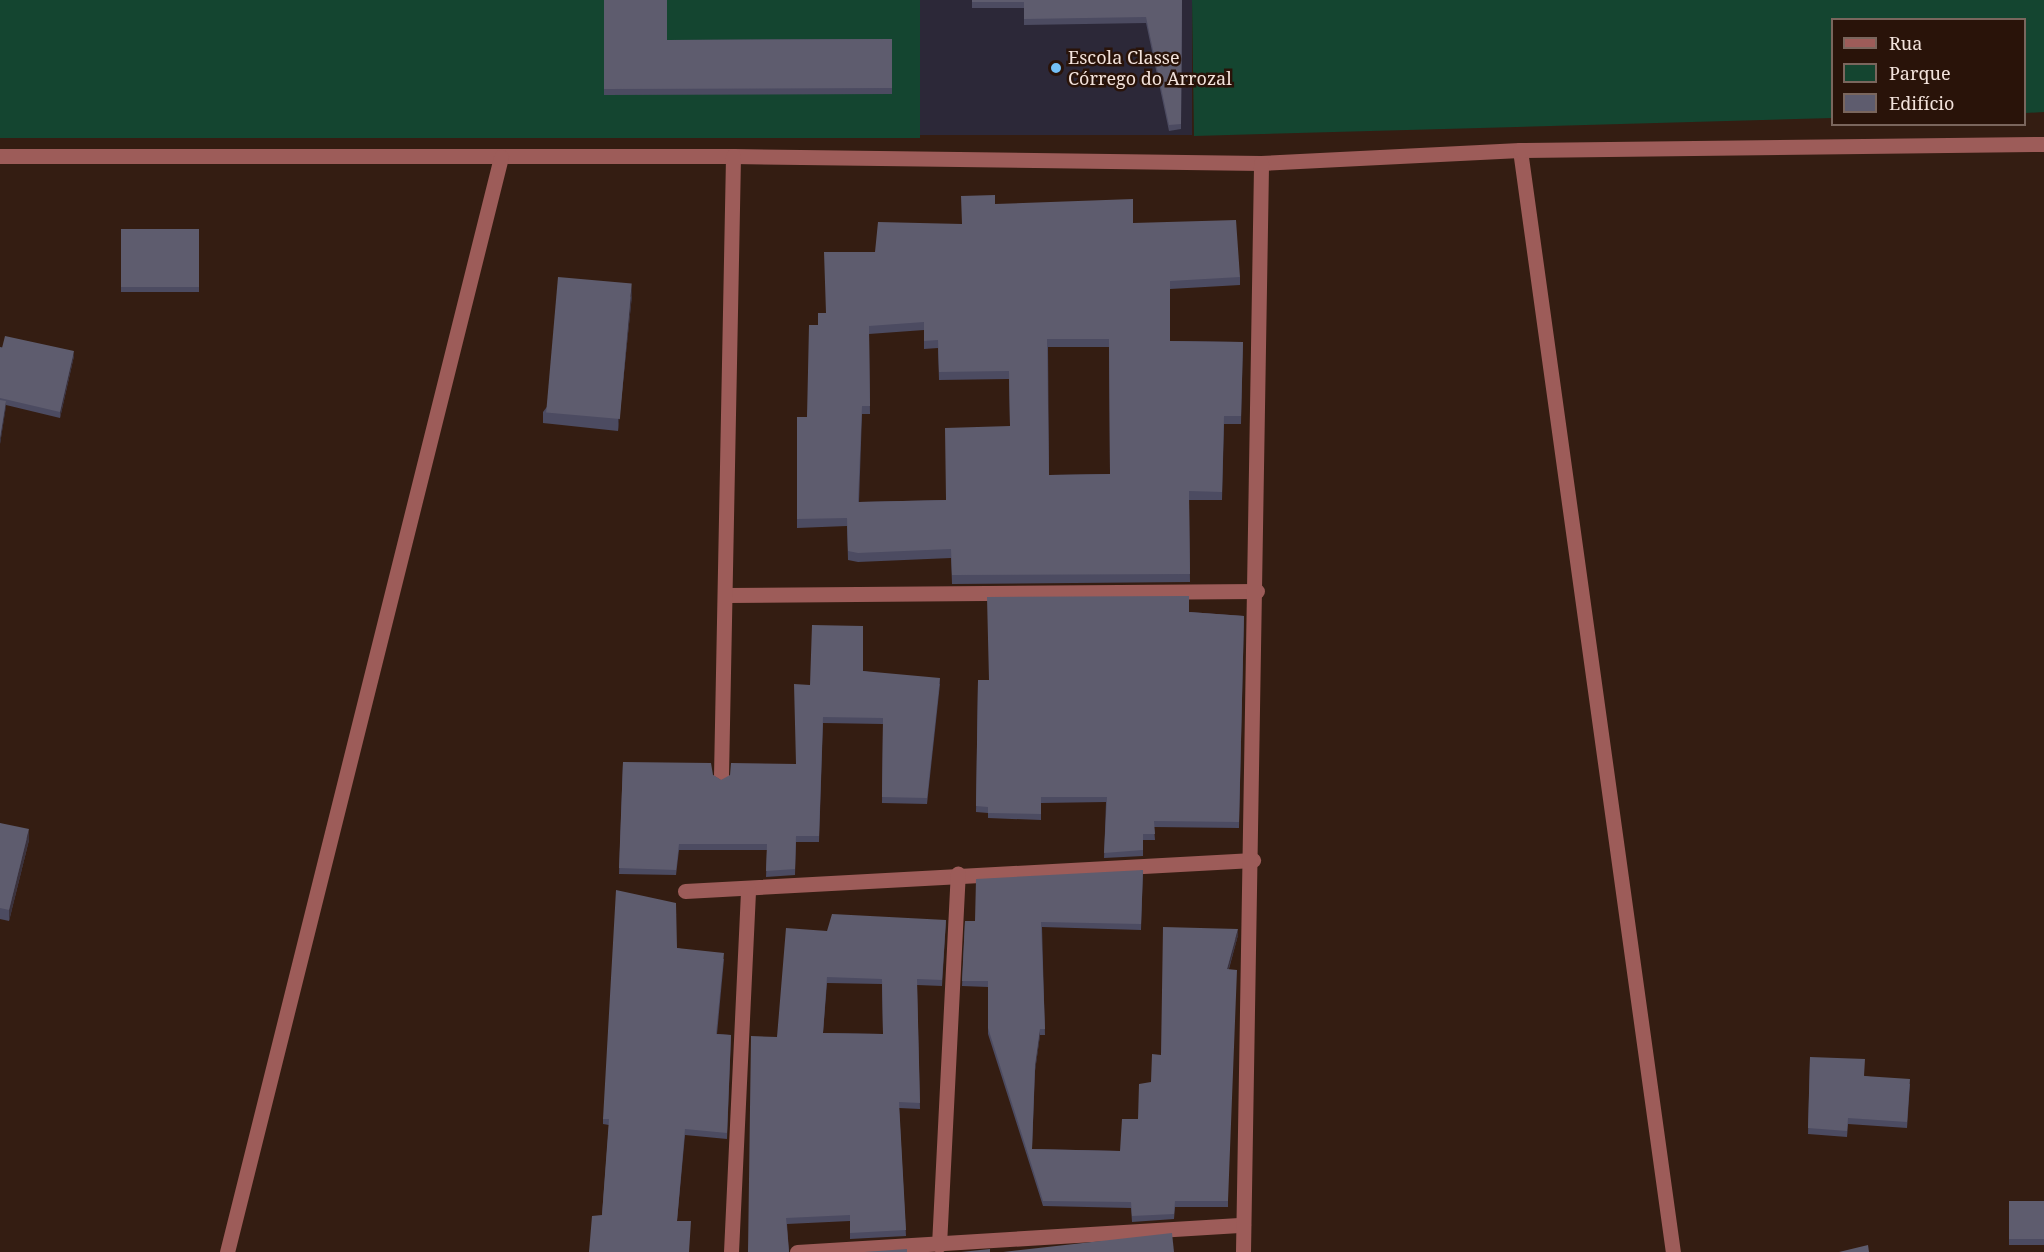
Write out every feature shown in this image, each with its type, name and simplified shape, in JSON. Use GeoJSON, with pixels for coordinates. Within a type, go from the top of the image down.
{"type":"FeatureCollection","features":[{"type":"Feature","properties":{"kind":"street"},"geometry":{"type":"LineString","coordinates":[[0,156],[501,158],[733,156],[1261,163],[1520,150],[2044,144]]}},
{"type":"Feature","properties":{"kind":"street"},"geometry":{"type":"LineString","coordinates":[[1520,150],[1673,1252]]}},
{"type":"Feature","properties":{"kind":"street"},"geometry":{"type":"LineString","coordinates":[[721,776],[727,595],[733,156]]}},
{"type":"Feature","properties":{"kind":"street"},"geometry":{"type":"LineString","coordinates":[[227,1252],[501,158]]}},
{"type":"Feature","properties":{"kind":"street"},"geometry":{"type":"LineString","coordinates":[[1243,1252],[1253,860],[1261,163]]}},
{"type":"Feature","properties":{"kind":"street"},"geometry":{"type":"LineString","coordinates":[[727,595],[1257,591]]}},
{"type":"Feature","properties":{"kind":"street"},"geometry":{"type":"LineString","coordinates":[[685,891],[958,873],[1253,860]]}},
{"type":"Feature","properties":{"kind":"street"},"geometry":{"type":"LineString","coordinates":[[939,1245],[958,873]]}},
{"type":"Feature","properties":{"kind":"street"},"geometry":{"type":"LineString","coordinates":[[731,1252],[748,888]]}},
{"type":"Feature","properties":{"kind":"street"},"geometry":{"type":"LineString","coordinates":[[797,1252],[1243,1225]]}},
{"type":"Feature","properties":{"kind":"shaded area","name":"Escola Classe Córrego do Arrozal"},"geometry":{"type":"Polygon","coordinates":[[[920,0],[1192,0],[1192,135],[920,135],[920,0]]]}},
{"type":"Feature","properties":{"kind":"green space"},"geometry":{"type":"Polygon","coordinates":[[[0,0],[920,0],[920,138],[0,138],[0,0]]]}},
{"type":"Feature","properties":{"kind":"green space"},"geometry":{"type":"Polygon","coordinates":[[[1192,0],[2044,0],[2044,112],[2026,113],[2026,18],[1831,18],[1831,118],[1194,136],[1192,0]]]}},
{"type":"Feature","properties":{"kind":"building"},"geometry":{"type":"Polygon","coordinates":[[[604,0],[667,0],[667,40],[892,39],[892,88],[604,89],[604,0]]]}},
{"type":"Feature","properties":{"kind":"building"},"geometry":{"type":"Polygon","coordinates":[[[972,0],[1182,0],[1181,124],[1169,125],[1146,17],[1024,19],[1024,2],[972,2],[972,0]]]}},
{"type":"Feature","properties":{"kind":"building"},"geometry":{"type":"Polygon","coordinates":[[[995,195],[995,204],[1133,199],[1133,223],[1236,220],[1240,277],[1170,281],[1170,341],[1243,342],[1241,416],[1224,416],[1222,492],[1189,491],[1190,574],[952,575],[951,549],[858,553],[848,551],[847,518],[797,519],[797,417],[807,417],[809,325],[818,325],[818,313],[826,313],[824,252],[875,252],[878,222],[962,224],[961,196],[995,195]],[[924,322],[869,326],[870,406],[862,406],[858,502],[946,500],[945,428],[1010,426],[1009,371],[939,372],[938,340],[924,341],[924,322]],[[1047,339],[1049,475],[1110,474],[1109,339],[1047,339]]]}},
{"type":"Feature","properties":{"kind":"building"},"geometry":{"type":"Polygon","coordinates":[[[121,229],[199,229],[199,287],[121,287],[121,229]]]}},
{"type":"Feature","properties":{"kind":"building"},"geometry":{"type":"Polygon","coordinates":[[[558,277],[632,283],[620,419],[546,412],[558,277]]]}},
{"type":"Feature","properties":{"kind":"building"},"geometry":{"type":"Polygon","coordinates":[[[5,336],[74,351],[60,412],[0,398],[0,347],[2,348],[5,336]]]}},
{"type":"Feature","properties":{"kind":"building"},"geometry":{"type":"Polygon","coordinates":[[[0,400],[6,401],[0,438],[0,400]]]}},
{"type":"Feature","properties":{"kind":"building"},"geometry":{"type":"Polygon","coordinates":[[[1189,596],[1189,612],[1244,616],[1239,822],[1154,821],[1155,834],[1143,834],[1143,850],[1104,853],[1107,797],[1041,797],[1041,814],[988,813],[988,807],[976,806],[978,680],[989,680],[987,597],[1189,596]]]}},
{"type":"Feature","properties":{"kind":"building"},"geometry":{"type":"Polygon","coordinates":[[[812,625],[863,626],[863,671],[940,678],[927,798],[882,797],[883,718],[823,717],[819,836],[796,836],[795,869],[766,871],[767,844],[679,844],[676,870],[619,868],[623,762],[711,763],[713,775],[721,780],[730,775],[731,763],[796,764],[794,684],[810,685],[812,625]]]}},
{"type":"Feature","properties":{"kind":"building"},"geometry":{"type":"Polygon","coordinates":[[[0,823],[29,829],[9,910],[0,908],[0,823]]]}},
{"type":"Feature","properties":{"kind":"building"},"geometry":{"type":"Polygon","coordinates":[[[1143,870],[1141,924],[1041,922],[1045,1029],[1040,1029],[1035,1065],[1032,1149],[1120,1151],[1122,1119],[1138,1119],[1139,1084],[1151,1082],[1152,1054],[1161,1055],[1163,927],[1238,929],[1227,969],[1237,970],[1228,1201],[1175,1201],[1174,1214],[1132,1216],[1131,1202],[1043,1201],[988,1028],[988,981],[962,981],[965,921],[975,921],[976,879],[1143,870]]]}},
{"type":"Feature","properties":{"kind":"building"},"geometry":{"type":"Polygon","coordinates":[[[616,890],[676,903],[677,948],[724,953],[716,1034],[731,1035],[727,1133],[685,1129],[677,1221],[691,1221],[689,1252],[589,1252],[592,1216],[602,1215],[609,1119],[603,1119],[616,890]]]}},
{"type":"Feature","properties":{"kind":"building"},"geometry":{"type":"Polygon","coordinates":[[[832,914],[946,920],[942,980],[917,979],[920,1103],[899,1102],[906,1230],[850,1233],[850,1215],[786,1218],[789,1252],[748,1252],[751,1036],[777,1037],[786,928],[827,931],[832,914]],[[827,977],[823,1033],[883,1034],[882,979],[827,977]]]}},
{"type":"Feature","properties":{"kind":"building"},"geometry":{"type":"Polygon","coordinates":[[[1810,1057],[1865,1059],[1864,1076],[1910,1079],[1907,1122],[1848,1118],[1847,1131],[1808,1128],[1810,1057]]]}},
{"type":"Feature","properties":{"kind":"building"},"geometry":{"type":"Polygon","coordinates":[[[2009,1201],[2044,1201],[2044,1239],[2009,1239],[2009,1201]]]}},
{"type":"Feature","properties":{"kind":"building"},"geometry":{"type":"Polygon","coordinates":[[[1172,1233],[1174,1252],[1003,1252],[1172,1233]]]}},
{"type":"Feature","properties":{"kind":"building"},"geometry":{"type":"Polygon","coordinates":[[[1868,1245],[1869,1252],[1839,1252],[1868,1245]]]}},
{"type":"Feature","properties":{"kind":"building"},"geometry":{"type":"Polygon","coordinates":[[[907,1249],[907,1252],[864,1252],[907,1249]]]}},
{"type":"Feature","properties":{"kind":"building"},"geometry":{"type":"Polygon","coordinates":[[[990,1249],[990,1252],[961,1252],[990,1249]]]}},
{"type":"Feature","properties":{"kind":"place","name":"Escola Classe Córrego do Arrozal"},"geometry":{"type":"Point","coordinates":[1056,68]}}]}
